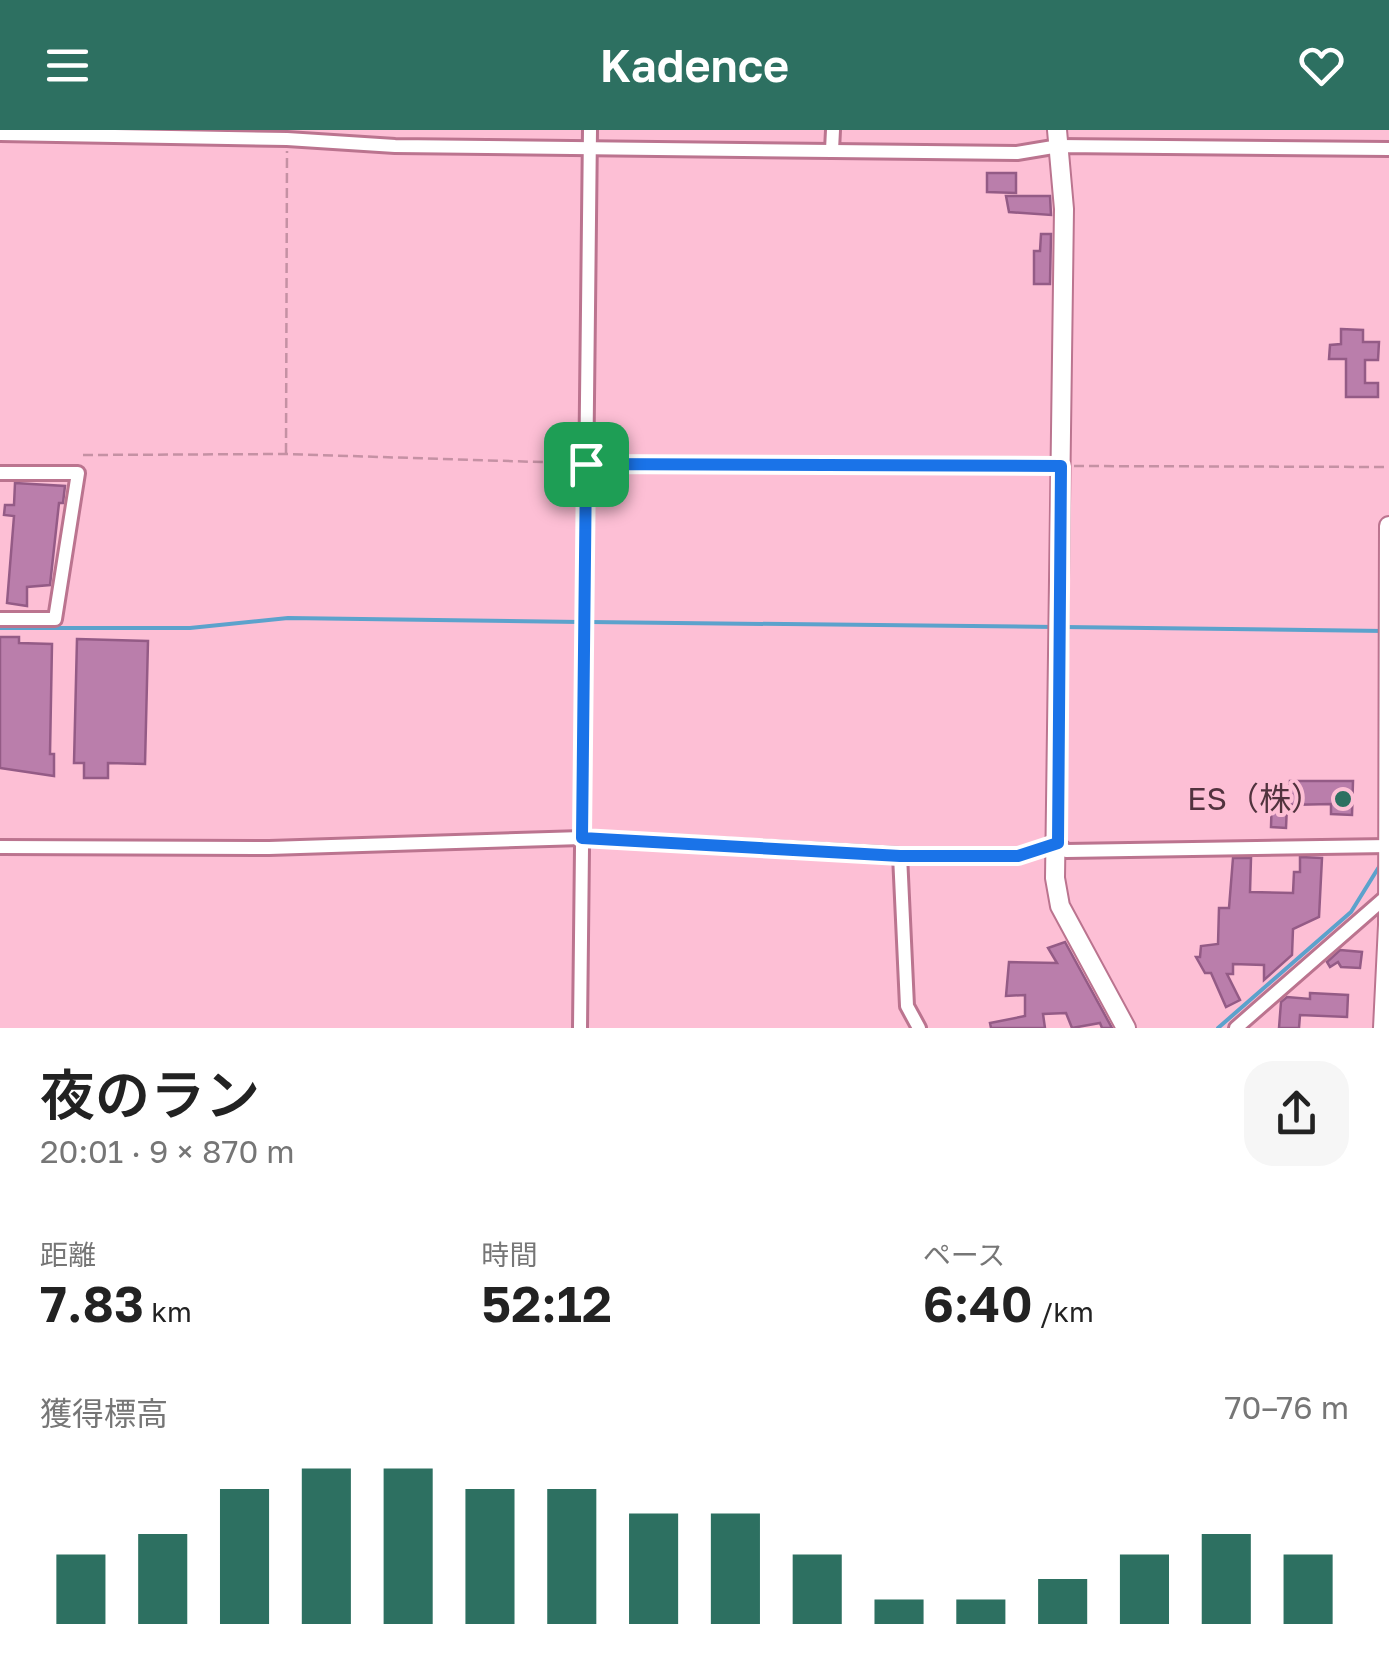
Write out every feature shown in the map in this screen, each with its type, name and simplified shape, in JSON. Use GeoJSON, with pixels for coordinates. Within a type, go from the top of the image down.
{"type":"FeatureCollection","features":[{"type":"Feature","properties":{"kind":"street"},"geometry":{"type":"LineString","coordinates":[[580,1028],[590,130]]}},
{"type":"Feature","properties":{"kind":"street"},"geometry":{"type":"LineString","coordinates":[[832,150],[833,130]]}},
{"type":"Feature","properties":{"kind":"street"},"geometry":{"type":"LineString","coordinates":[[0,134],[286,139],[395,146],[1017,153],[1058,138],[1389,149]]}},
{"type":"Feature","properties":{"kind":"street"},"geometry":{"type":"LineString","coordinates":[[1058,138],[1064,209],[1055,878],[1060,906],[1126,1028]]}},
{"type":"Feature","properties":{"kind":"street"},"geometry":{"type":"LineString","coordinates":[[0,473],[78,473],[55,619],[0,618]]}},
{"type":"Feature","properties":{"kind":"street"},"geometry":{"type":"LineString","coordinates":[[1382,1028],[1387,896],[1389,526]]}},
{"type":"Feature","properties":{"kind":"street"},"geometry":{"type":"LineString","coordinates":[[0,847],[270,848],[582,838],[900,856],[1018,856],[1058,843]]}},
{"type":"Feature","properties":{"kind":"street"},"geometry":{"type":"LineString","coordinates":[[1058,843],[1066,851],[1387,845]]}},
{"type":"Feature","properties":{"kind":"street"},"geometry":{"type":"LineString","coordinates":[[900,856],[907,1006],[920,1028]]}},
{"type":"Feature","properties":{"kind":"street"},"geometry":{"type":"LineString","coordinates":[[1236,1028],[1387,896]]}},
{"type":"Feature","properties":{"kind":"path"},"geometry":{"type":"LineString","coordinates":[[286,139],[286,454]]}},
{"type":"Feature","properties":{"kind":"path"},"geometry":{"type":"LineString","coordinates":[[83,455],[286,454],[586,464],[1389,467]]}},
{"type":"Feature","properties":{"kind":"building"},"geometry":{"type":"Polygon","coordinates":[[[987,173],[1016,173],[1016,193],[987,192],[987,173]]]}},
{"type":"Feature","properties":{"kind":"building"},"geometry":{"type":"Polygon","coordinates":[[[1006,196],[1050,196],[1051,215],[1009,212],[1006,196]]]}},
{"type":"Feature","properties":{"kind":"building"},"geometry":{"type":"Polygon","coordinates":[[[1041,234],[1051,234],[1050,284],[1034,284],[1034,251],[1040,251],[1041,234]]]}},
{"type":"Feature","properties":{"kind":"building"},"geometry":{"type":"Polygon","coordinates":[[[1341,329],[1363,330],[1363,342],[1379,342],[1378,360],[1365,360],[1365,383],[1378,383],[1378,397],[1346,397],[1346,359],[1329,359],[1330,345],[1341,344],[1341,329]]]}},
{"type":"Feature","properties":{"kind":"building"},"geometry":{"type":"Polygon","coordinates":[[[15,483],[65,486],[63,503],[59,503],[50,585],[27,587],[27,606],[7,603],[14,516],[4,515],[5,505],[14,505],[15,483]]]}},
{"type":"Feature","properties":{"kind":"building"},"geometry":{"type":"Polygon","coordinates":[[[0,637],[19,637],[19,643],[52,644],[50,754],[54,754],[54,776],[0,768],[0,637]]]}},
{"type":"Feature","properties":{"kind":"building"},"geometry":{"type":"Polygon","coordinates":[[[77,639],[148,641],[145,764],[108,763],[108,778],[84,778],[84,763],[74,763],[77,639]]]}},
{"type":"Feature","properties":{"kind":"building"},"geometry":{"type":"Polygon","coordinates":[[[1290,781],[1353,781],[1352,815],[1331,814],[1331,804],[1287,805],[1286,828],[1271,827],[1272,793],[1289,793],[1290,781]]]}},
{"type":"Feature","properties":{"kind":"building"},"geometry":{"type":"Polygon","coordinates":[[[1300,857],[1322,858],[1319,917],[1293,929],[1292,955],[1264,980],[1264,965],[1233,964],[1233,974],[1227,974],[1240,1000],[1226,1007],[1211,973],[1205,973],[1196,957],[1200,957],[1201,946],[1218,944],[1219,908],[1229,908],[1233,858],[1251,858],[1250,892],[1293,893],[1294,872],[1300,872],[1300,857]]]}},
{"type":"Feature","properties":{"kind":"building"},"geometry":{"type":"Polygon","coordinates":[[[1065,942],[1112,1028],[1102,1028],[1100,1023],[1072,1028],[1066,1013],[1043,1014],[1045,1028],[991,1028],[990,1023],[1025,1016],[1025,995],[1006,996],[1009,962],[1057,963],[1048,948],[1065,942]]]}},
{"type":"Feature","properties":{"kind":"building"},"geometry":{"type":"Polygon","coordinates":[[[1340,950],[1362,952],[1360,968],[1341,967],[1338,962],[1330,967],[1327,962],[1340,950]]]}},
{"type":"Feature","properties":{"kind":"building"},"geometry":{"type":"Polygon","coordinates":[[[1310,993],[1348,995],[1347,1017],[1300,1015],[1299,1028],[1279,1028],[1281,1002],[1287,997],[1310,999],[1310,993]]]}},
{"type":"Feature","properties":{"kind":"waterway"},"geometry":{"type":"LineString","coordinates":[[0,628],[190,628],[288,618],[580,622]]}},
{"type":"Feature","properties":{"kind":"waterway"},"geometry":{"type":"LineString","coordinates":[[589,622],[1055,627]]}},
{"type":"Feature","properties":{"kind":"waterway"},"geometry":{"type":"LineString","coordinates":[[1064,627],[1385,631]]}},
{"type":"Feature","properties":{"kind":"waterway"},"geometry":{"type":"LineString","coordinates":[[1218,1028],[1351,912],[1382,862]]}},
{"type":"Feature","properties":{"kind":"place","name":"ES（株）"},"geometry":{"type":"Point","coordinates":[1343,799]}},
{"type":"Feature","properties":{"kind":"route"},"geometry":{"type":"LineString","coordinates":[[586,464],[1061,466],[1058,843],[1018,856],[900,856],[582,838],[586,464]]}}]}
